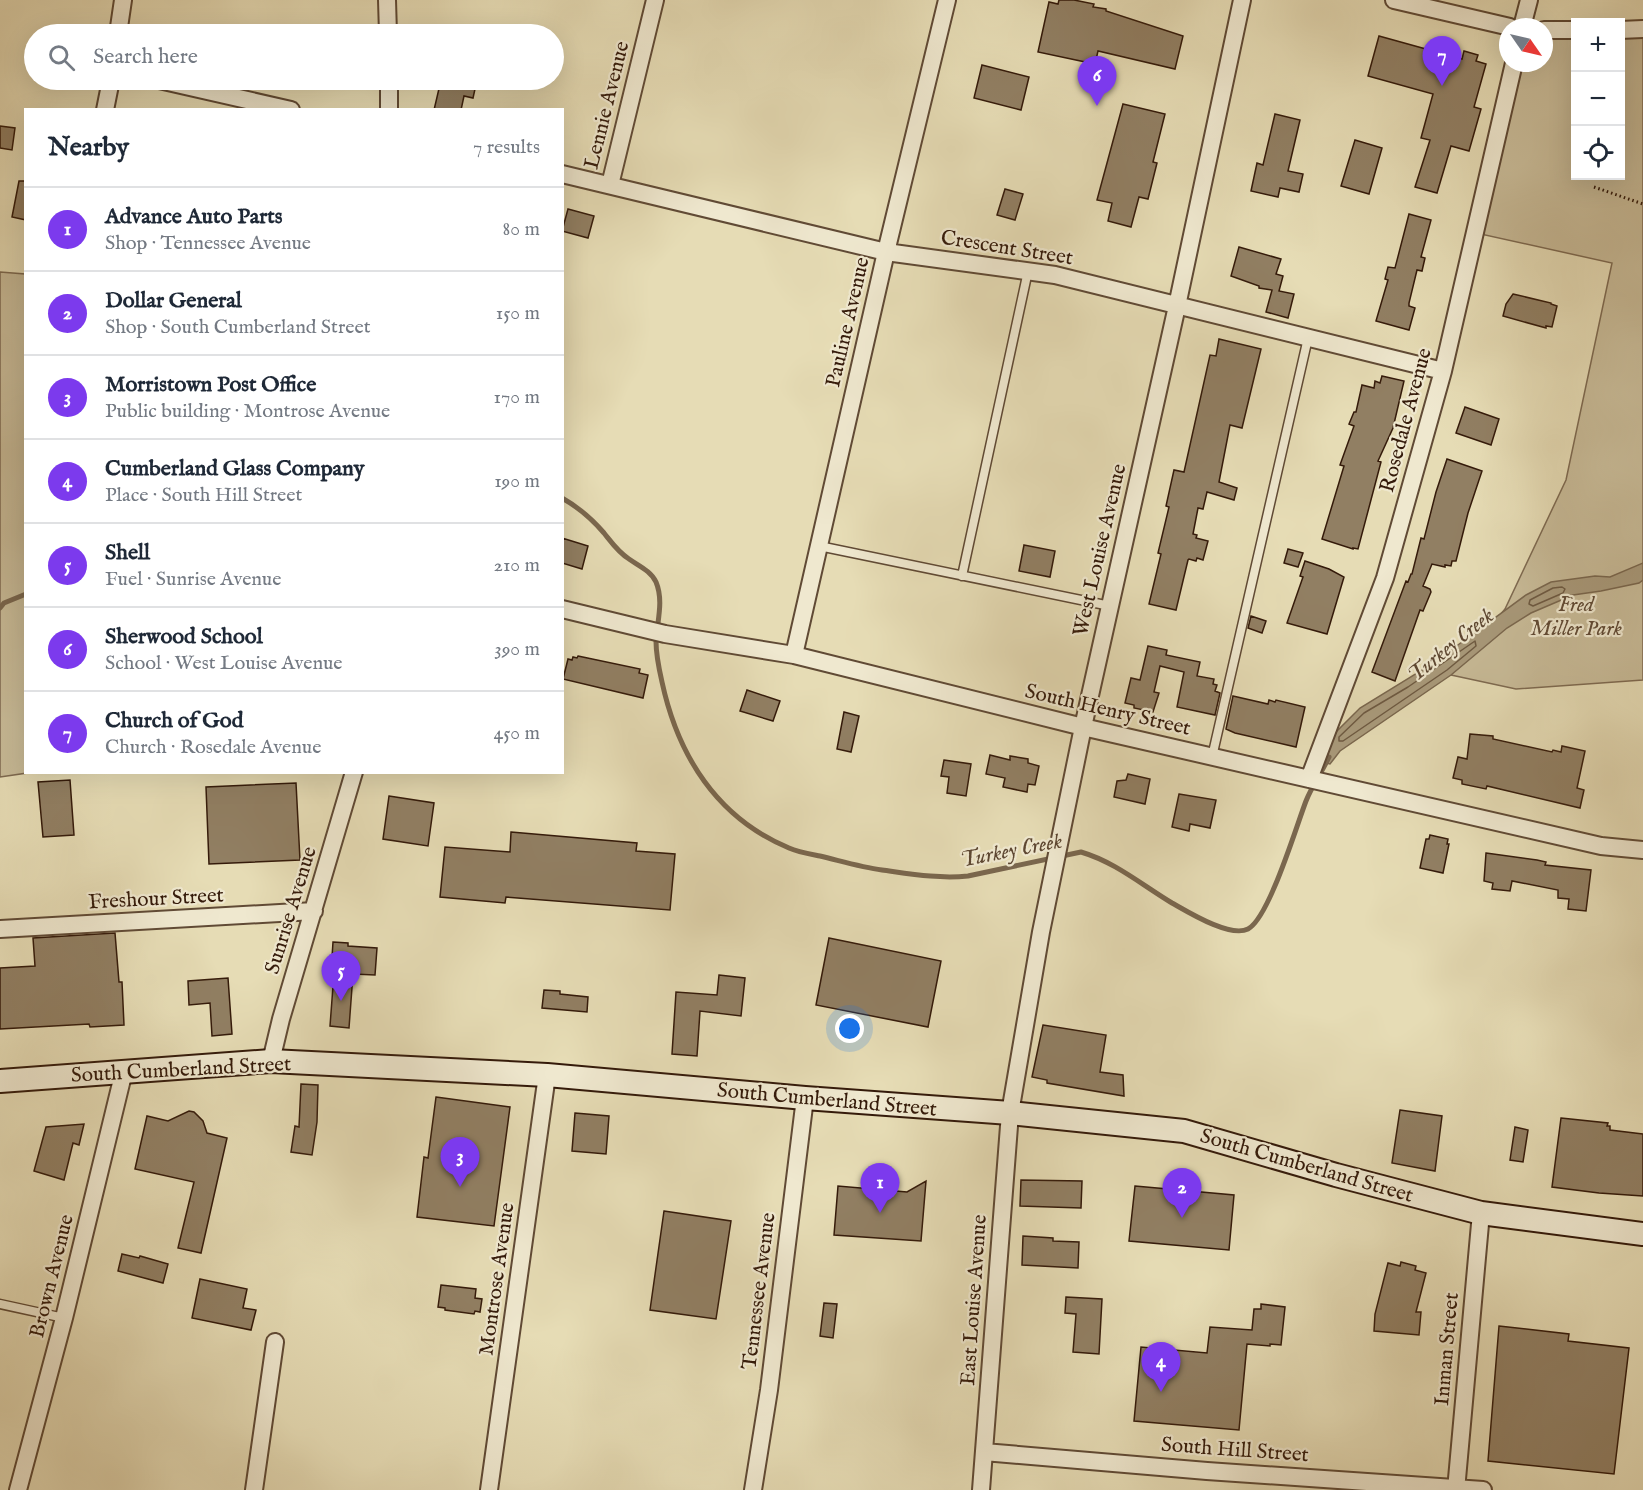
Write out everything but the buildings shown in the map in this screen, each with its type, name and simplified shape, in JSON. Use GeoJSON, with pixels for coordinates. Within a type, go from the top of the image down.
{"type":"FeatureCollection","features":[{"type":"Feature","properties":{"kind":"main road","name":"South Cumberland Street"},"geometry":{"type":"LineString","coordinates":[[0,1081],[271,1061],[547,1074],[806,1098],[1010,1113],[1184,1131],[1336,1175],[1482,1213],[1643,1234]]}},
{"type":"Feature","properties":{"kind":"street"},"geometry":{"type":"LineString","coordinates":[[119,24],[123,0]]}},
{"type":"Feature","properties":{"kind":"street"},"geometry":{"type":"LineString","coordinates":[[387,0],[388,24]]}},
{"type":"Feature","properties":{"kind":"street","name":"Lennie Avenue"},"geometry":{"type":"LineString","coordinates":[[610,185],[655,0]]}},
{"type":"Feature","properties":{"kind":"street","name":"Pauline Avenue"},"geometry":{"type":"LineString","coordinates":[[794,655],[886,252],[947,0]]}},
{"type":"Feature","properties":{"kind":"street","name":"West Louise Avenue"},"geometry":{"type":"LineString","coordinates":[[1010,1113],[1041,932],[1083,727],[1177,306],[1242,0]]}},
{"type":"Feature","properties":{"kind":"street"},"geometry":{"type":"LineString","coordinates":[[1394,0],[1499,24]]}},
{"type":"Feature","properties":{"kind":"street"},"geometry":{"type":"LineString","coordinates":[[1524,18],[1528,0]]}},
{"type":"Feature","properties":{"kind":"street"},"geometry":{"type":"LineString","coordinates":[[1625,30],[1643,29]]}},
{"type":"Feature","properties":{"kind":"street"},"geometry":{"type":"LineString","coordinates":[[1553,30],[1571,30]]}},
{"type":"Feature","properties":{"kind":"street","name":"Rosedale Avenue"},"geometry":{"type":"LineString","coordinates":[[1309,779],[1385,578],[1443,371],[1512,72]]}},
{"type":"Feature","properties":{"kind":"street"},"geometry":{"type":"LineString","coordinates":[[105,108],[109,90]]}},
{"type":"Feature","properties":{"kind":"street"},"geometry":{"type":"LineString","coordinates":[[203,90],[282,108]]}},
{"type":"Feature","properties":{"kind":"street"},"geometry":{"type":"LineString","coordinates":[[389,90],[389,108]]}},
{"type":"Feature","properties":{"kind":"street","name":"Crescent Street"},"geometry":{"type":"LineString","coordinates":[[564,174],[886,252],[1055,274],[1443,371]]}},
{"type":"Feature","properties":{"kind":"street","name":"South Henry Street"},"geometry":{"type":"LineString","coordinates":[[564,609],[664,634],[794,655],[1212,757],[1601,846],[1643,850]]}},
{"type":"Feature","properties":{"kind":"street","name":"Sunrise Avenue"},"geometry":{"type":"LineString","coordinates":[[271,1061],[281,1019],[353,774]]}},
{"type":"Feature","properties":{"kind":"street","name":"Freshour Street"},"geometry":{"type":"LineString","coordinates":[[0,929],[314,911]]}},
{"type":"Feature","properties":{"kind":"street","name":"Brown Avenue"},"geometry":{"type":"LineString","coordinates":[[18,1490],[64,1318],[124,1071]]}},
{"type":"Feature","properties":{"kind":"street","name":"Montrose Avenue"},"geometry":{"type":"LineString","coordinates":[[489,1490],[547,1074]]}},
{"type":"Feature","properties":{"kind":"street","name":"Tennessee Avenue"},"geometry":{"type":"LineString","coordinates":[[753,1490],[770,1380],[806,1098]]}},
{"type":"Feature","properties":{"kind":"street","name":"East Louise Avenue"},"geometry":{"type":"LineString","coordinates":[[981,1490],[1010,1113]]}},
{"type":"Feature","properties":{"kind":"street","name":"Inman Street"},"geometry":{"type":"LineString","coordinates":[[1456,1488],[1482,1213]]}},
{"type":"Feature","properties":{"kind":"street"},"geometry":{"type":"LineString","coordinates":[[254,1490],[274,1341]]}},
{"type":"Feature","properties":{"kind":"street","name":"South Hill Street"},"geometry":{"type":"LineString","coordinates":[[984,1452],[1483,1490]]}},
{"type":"Feature","properties":{"kind":"lane"},"geometry":{"type":"LineString","coordinates":[[962,576],[1028,271]]}},
{"type":"Feature","properties":{"kind":"lane"},"geometry":{"type":"LineString","coordinates":[[1212,757],[1308,338]]}},
{"type":"Feature","properties":{"kind":"lane"},"geometry":{"type":"LineString","coordinates":[[819,546],[1110,606]]}},
{"type":"Feature","properties":{"kind":"lane"},"geometry":{"type":"LineString","coordinates":[[0,1304],[64,1318]]}},
{"type":"Feature","properties":{"kind":"path"},"geometry":{"type":"LineString","coordinates":[[1594,187],[1643,204]]}},
{"type":"Feature","properties":{"kind":"green space","name":"Fred Miller Park"},"geometry":{"type":"Polygon","coordinates":[[[1643,29],[1643,680],[1516,689],[1451,675],[1505,609],[1566,480],[1612,263],[1476,233],[1512,72],[1553,72],[1553,30],[1571,30],[1571,180],[1625,180],[1625,30],[1643,29]]]}},
{"type":"Feature","properties":{"kind":"green space"},"geometry":{"type":"Polygon","coordinates":[[[0,272],[24,274],[24,773],[0,777],[0,272]]]}},
{"type":"Feature","properties":{"kind":"water","name":"Turkey Creek"},"geometry":{"type":"Polygon","coordinates":[[[1643,563],[1643,580],[1639,583],[1573,595],[1531,613],[1507,628],[1451,675],[1340,751],[1330,764],[1321,762],[1331,737],[1360,708],[1432,664],[1526,595],[1551,582],[1595,576],[1610,577],[1643,563]]]}},
{"type":"Feature","properties":{"kind":"waterway","name":"Turkey Creek"},"geometry":{"type":"LineString","coordinates":[[564,499],[590,518],[618,550],[648,572],[656,582],[660,597],[656,646],[662,682],[678,735],[704,782],[741,820],[764,835],[804,853],[874,869],[946,877],[968,876],[1081,852],[1117,868],[1198,918],[1220,927],[1240,931],[1248,929],[1265,908],[1306,801],[1329,757]]}},
{"type":"Feature","properties":{"kind":"waterway","name":"Turkey Creek"},"geometry":{"type":"LineString","coordinates":[[0,608],[4,603],[24,595]]}},
{"type":"Feature","properties":{"kind":"place","name":"Church of God"},"geometry":{"type":"Point","coordinates":[1442,86]}},
{"type":"Feature","properties":{"kind":"place","name":"Sherwood School"},"geometry":{"type":"Point","coordinates":[1097,106]}},
{"type":"Feature","properties":{"kind":"place","name":"Shell"},"geometry":{"type":"Point","coordinates":[341,1001]}},
{"type":"Feature","properties":{"kind":"place","name":"Morristown Post Office"},"geometry":{"type":"Point","coordinates":[460,1187]}},
{"type":"Feature","properties":{"kind":"place","name":"Advance Auto Parts"},"geometry":{"type":"Point","coordinates":[880,1213]}},
{"type":"Feature","properties":{"kind":"place","name":"Dollar General"},"geometry":{"type":"Point","coordinates":[1182,1218]}},
{"type":"Feature","properties":{"kind":"place","name":"Cumberland Glass Company"},"geometry":{"type":"Point","coordinates":[1161,1392]}}]}
